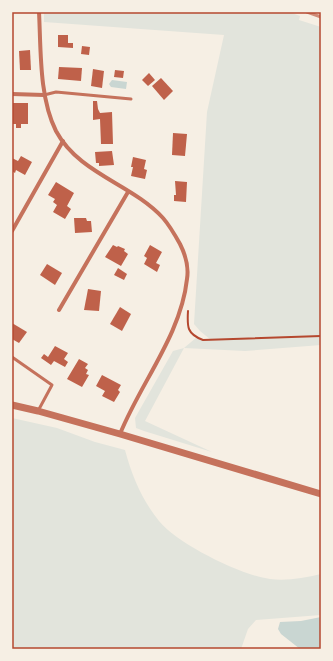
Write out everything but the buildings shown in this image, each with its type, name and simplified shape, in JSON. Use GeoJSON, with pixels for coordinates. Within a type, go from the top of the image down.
{"type":"FeatureCollection","features":[{"type":"Feature","properties":{"kind":"street"},"geometry":{"type":"LineString","coordinates":[[39,12],[44,94],[51,119],[63,141],[72,153],[83,162],[160,214],[174,233],[181,246],[186,262],[188,277],[185,292],[172,330],[120,434]]}},
{"type":"Feature","properties":{"kind":"street"},"geometry":{"type":"LineString","coordinates":[[12,94],[44,94]]}},
{"type":"Feature","properties":{"kind":"street"},"geometry":{"type":"LineString","coordinates":[[12,231],[63,141]]}},
{"type":"Feature","properties":{"kind":"street"},"geometry":{"type":"LineString","coordinates":[[59,310],[128,192]]}},
{"type":"Feature","properties":{"kind":"street"},"geometry":{"type":"LineString","coordinates":[[12,405],[120,434],[321,494]]}},
{"type":"Feature","properties":{"kind":"lane"},"geometry":{"type":"LineString","coordinates":[[44,94],[56,92],[132,99]]}},
{"type":"Feature","properties":{"kind":"lane"},"geometry":{"type":"LineString","coordinates":[[12,357],[52,385],[38,411]]}},
{"type":"Feature","properties":{"kind":"path"},"geometry":{"type":"LineString","coordinates":[[185,292],[188,311],[188,330],[203,340],[321,336]]}},
{"type":"Feature","properties":{"kind":"shaded area"},"geometry":{"type":"Polygon","coordinates":[[[44,12],[289,12],[300,16],[299,20],[321,27],[321,345],[245,351],[184,348],[197,337],[203,340],[211,340],[194,324],[207,112],[224,35],[44,22],[44,12]]]}},
{"type":"Feature","properties":{"kind":"shaded area"},"geometry":{"type":"Polygon","coordinates":[[[112,80],[127,82],[126,89],[111,87],[109,84],[112,80]]]}},
{"type":"Feature","properties":{"kind":"shaded area"},"geometry":{"type":"Polygon","coordinates":[[[184,348],[145,421],[212,452],[136,428],[135,418],[173,351],[184,348]]]}},
{"type":"Feature","properties":{"kind":"shaded area"},"geometry":{"type":"Polygon","coordinates":[[[12,418],[57,428],[95,442],[125,450],[138,487],[159,521],[180,539],[210,557],[243,571],[270,579],[296,579],[321,574],[321,615],[256,620],[248,629],[241,649],[12,649],[12,418]]]}},
{"type":"Feature","properties":{"kind":"shaded area"},"geometry":{"type":"Polygon","coordinates":[[[321,617],[321,648],[319,649],[300,649],[281,634],[278,629],[280,622],[301,621],[321,617]]]}},
{"type":"Feature","properties":{"kind":"railway"},"geometry":{"type":"LineString","coordinates":[[307,12],[321,17]]}}]}
